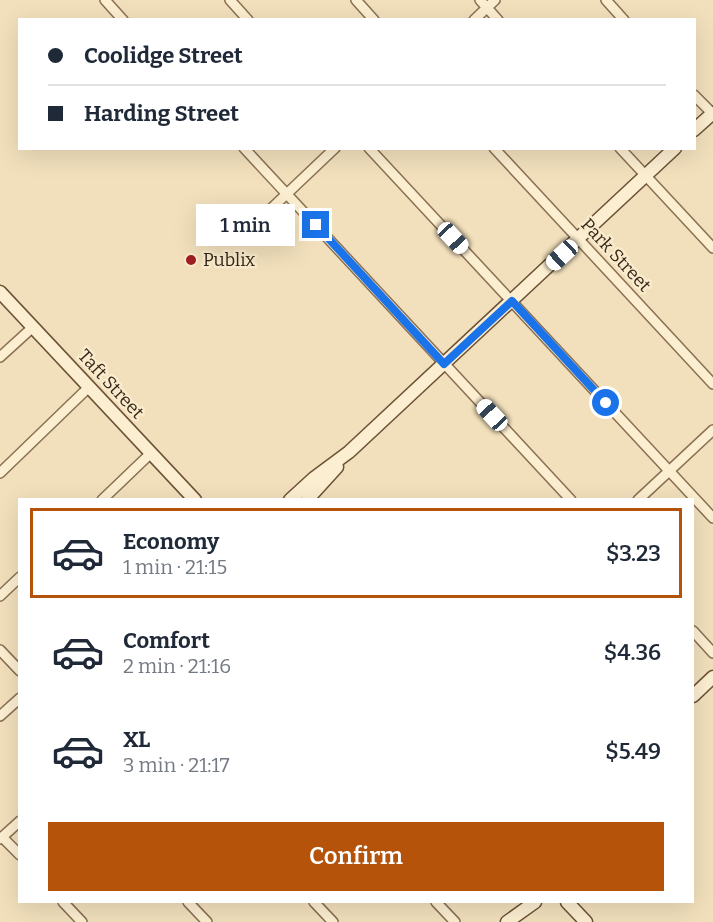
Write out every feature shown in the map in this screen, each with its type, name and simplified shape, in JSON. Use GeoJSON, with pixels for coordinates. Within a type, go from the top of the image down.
{"type":"FeatureCollection","features":[{"type":"Feature","properties":{"kind":"street"},"geometry":{"type":"LineString","coordinates":[[105,0],[121,18]]}},
{"type":"Feature","properties":{"kind":"street"},"geometry":{"type":"LineString","coordinates":[[230,0],[246,18]]}},
{"type":"Feature","properties":{"kind":"street"},"geometry":{"type":"LineString","coordinates":[[356,0],[372,18]]}},
{"type":"Feature","properties":{"kind":"street"},"geometry":{"type":"LineString","coordinates":[[475,18],[483,4],[495,0]]}},
{"type":"Feature","properties":{"kind":"street"},"geometry":{"type":"LineString","coordinates":[[606,0],[622,18]]}},
{"type":"Feature","properties":{"kind":"street"},"geometry":{"type":"LineString","coordinates":[[483,4],[496,18]]}},
{"type":"Feature","properties":{"kind":"street"},"geometry":{"type":"LineString","coordinates":[[696,97],[713,114],[696,128]]}},
{"type":"Feature","properties":{"kind":"street"},"geometry":{"type":"LineString","coordinates":[[246,150],[569,498]]}},
{"type":"Feature","properties":{"kind":"street"},"geometry":{"type":"LineString","coordinates":[[255,224],[333,150]]}},
{"type":"Feature","properties":{"kind":"street"},"geometry":{"type":"LineString","coordinates":[[371,150],[713,518]]}},
{"type":"Feature","properties":{"kind":"street","name":"Park Street"},"geometry":{"type":"LineString","coordinates":[[496,150],[713,384]]}},
{"type":"Feature","properties":{"kind":"street"},"geometry":{"type":"LineString","coordinates":[[622,150],[713,248]]}},
{"type":"Feature","properties":{"kind":"street"},"geometry":{"type":"LineString","coordinates":[[292,498],[314,478],[349,452],[673,150]]}},
{"type":"Feature","properties":{"kind":"street","name":"Taft Street"},"geometry":{"type":"LineString","coordinates":[[0,292],[193,498]]}},
{"type":"Feature","properties":{"kind":"street"},"geometry":{"type":"LineString","coordinates":[[0,357],[33,327]]}},
{"type":"Feature","properties":{"kind":"street"},"geometry":{"type":"LineString","coordinates":[[0,473],[89,387]]}},
{"type":"Feature","properties":{"kind":"street"},"geometry":{"type":"LineString","coordinates":[[640,498],[713,430]]}},
{"type":"Feature","properties":{"kind":"street"},"geometry":{"type":"LineString","coordinates":[[309,498],[349,452]]}},
{"type":"Feature","properties":{"kind":"street"},"geometry":{"type":"LineString","coordinates":[[104,498],[151,453]]}},
{"type":"Feature","properties":{"kind":"street"},"geometry":{"type":"LineString","coordinates":[[0,596],[18,580]]}},
{"type":"Feature","properties":{"kind":"street"},"geometry":{"type":"LineString","coordinates":[[694,632],[713,653]]}},
{"type":"Feature","properties":{"kind":"street"},"geometry":{"type":"LineString","coordinates":[[0,650],[18,669]]}},
{"type":"Feature","properties":{"kind":"street"},"geometry":{"type":"LineString","coordinates":[[694,695],[713,677]]}},
{"type":"Feature","properties":{"kind":"street"},"geometry":{"type":"LineString","coordinates":[[0,716],[18,700]]}},
{"type":"Feature","properties":{"kind":"street"},"geometry":{"type":"LineString","coordinates":[[18,823],[1,838],[18,853]]}},
{"type":"Feature","properties":{"kind":"street"},"geometry":{"type":"LineString","coordinates":[[64,903],[82,922]]}},
{"type":"Feature","properties":{"kind":"street"},"geometry":{"type":"LineString","coordinates":[[189,903],[207,922]]}},
{"type":"Feature","properties":{"kind":"street"},"geometry":{"type":"LineString","coordinates":[[315,903],[333,922]]}},
{"type":"Feature","properties":{"kind":"street"},"geometry":{"type":"LineString","coordinates":[[437,903],[455,922]]}},
{"type":"Feature","properties":{"kind":"street"},"geometry":{"type":"LineString","coordinates":[[507,922],[519,903]]}},
{"type":"Feature","properties":{"kind":"street"},"geometry":{"type":"LineString","coordinates":[[507,922],[534,903]]}},
{"type":"Feature","properties":{"kind":"street"},"geometry":{"type":"LineString","coordinates":[[568,903],[586,922]]}},
{"type":"Feature","properties":{"kind":"place","name":"Publix"},"geometry":{"type":"Point","coordinates":[191,260]}},
{"type":"Feature","properties":{"kind":"route"},"geometry":{"type":"LineString","coordinates":[[316,225],[444,364],[512,301],[606,403]]}}]}
